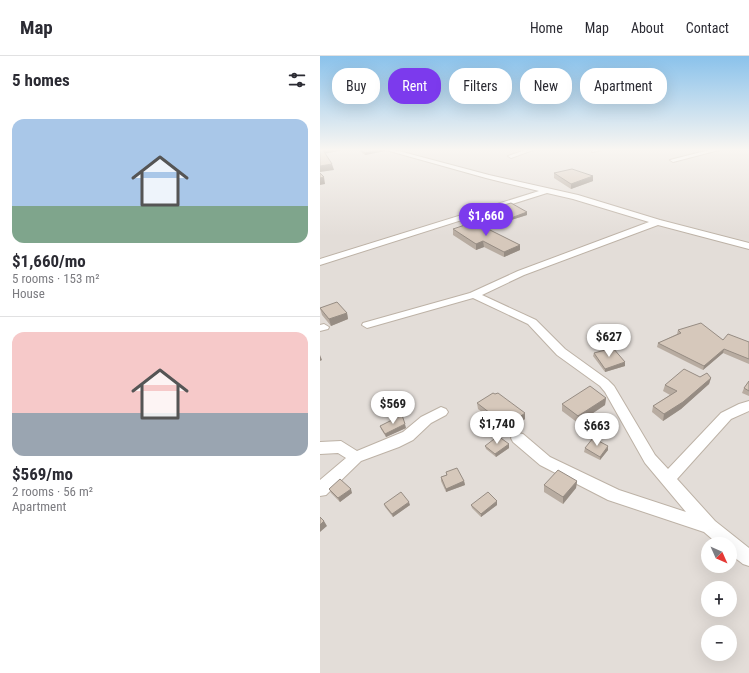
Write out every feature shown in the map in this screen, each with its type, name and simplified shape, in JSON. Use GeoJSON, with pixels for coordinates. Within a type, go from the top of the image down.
{"type":"FeatureCollection","features":[{"type":"Feature","properties":{"kind":"street"},"geometry":{"type":"LineString","coordinates":[[496,179],[599,204],[657,222],[749,246]]}},
{"type":"Feature","properties":{"kind":"street"},"geometry":{"type":"LineString","coordinates":[[320,262],[547,191]]}},
{"type":"Feature","properties":{"kind":"street"},"geometry":{"type":"LineString","coordinates":[[367,325],[474,294],[521,273],[657,222]]}},
{"type":"Feature","properties":{"kind":"street"},"geometry":{"type":"LineString","coordinates":[[474,294],[532,322],[561,352],[604,383],[610,389],[650,458],[667,480],[709,526],[722,537]]}},
{"type":"Feature","properties":{"kind":"street"},"geometry":{"type":"LineString","coordinates":[[667,480],[726,416],[749,406]]}},
{"type":"Feature","properties":{"kind":"street"},"geometry":{"type":"LineString","coordinates":[[320,490],[356,457],[394,443],[408,436],[426,420],[441,412]]}},
{"type":"Feature","properties":{"kind":"street"},"geometry":{"type":"LineString","coordinates":[[518,438],[545,460],[614,495],[709,526]]}},
{"type":"Feature","properties":{"kind":"street"},"geometry":{"type":"LineString","coordinates":[[320,448],[341,447],[356,457]]}},
{"type":"Feature","properties":{"kind":"street"},"geometry":{"type":"LineString","coordinates":[[737,549],[749,558]]}},
{"type":"Feature","properties":{"kind":"shaded area"},"geometry":{"type":"Polygon","coordinates":[[[320,179],[749,179],[749,673],[320,673],[320,179]]]}},
{"type":"Feature","properties":{"kind":"building"},"geometry":{"type":"Polygon","coordinates":[[[563,179],[585,179],[571,184],[563,179]]]}},
{"type":"Feature","properties":{"kind":"building"},"geometry":{"type":"Polygon","coordinates":[[[511,203],[527,212],[511,218],[501,206],[511,203]]]}},
{"type":"Feature","properties":{"kind":"building"},"geometry":{"type":"Polygon","coordinates":[[[474,222],[520,245],[504,252],[483,241],[476,244],[453,229],[474,222]]]}},
{"type":"Feature","properties":{"kind":"building"},"geometry":{"type":"Polygon","coordinates":[[[337,302],[347,313],[329,319],[320,308],[337,302]]]}},
{"type":"Feature","properties":{"kind":"building"},"geometry":{"type":"Polygon","coordinates":[[[701,323],[723,340],[728,334],[749,342],[749,359],[724,349],[704,366],[658,343],[681,333],[678,330],[701,323]]]}},
{"type":"Feature","properties":{"kind":"building"},"geometry":{"type":"Polygon","coordinates":[[[613,348],[625,362],[605,369],[594,353],[613,348]]]}},
{"type":"Feature","properties":{"kind":"building"},"geometry":{"type":"Polygon","coordinates":[[[684,369],[700,377],[707,373],[711,378],[683,402],[664,414],[653,406],[677,391],[665,385],[684,369]]]}},
{"type":"Feature","properties":{"kind":"building"},"geometry":{"type":"Polygon","coordinates":[[[749,381],[749,391],[744,388],[749,381]]]}},
{"type":"Feature","properties":{"kind":"building"},"geometry":{"type":"Polygon","coordinates":[[[590,386],[606,398],[578,416],[562,404],[590,386]]]}},
{"type":"Feature","properties":{"kind":"building"},"geometry":{"type":"Polygon","coordinates":[[[493,393],[498,393],[525,413],[507,426],[477,403],[493,393]]]}},
{"type":"Feature","properties":{"kind":"building"},"geometry":{"type":"Polygon","coordinates":[[[402,415],[405,424],[385,434],[380,426],[402,415]]]}},
{"type":"Feature","properties":{"kind":"building"},"geometry":{"type":"Polygon","coordinates":[[[498,436],[509,444],[495,454],[485,446],[498,436]]]}},
{"type":"Feature","properties":{"kind":"building"},"geometry":{"type":"Polygon","coordinates":[[[593,438],[608,446],[600,457],[585,448],[593,438]]]}},
{"type":"Feature","properties":{"kind":"building"},"geometry":{"type":"Polygon","coordinates":[[[457,468],[464,481],[446,489],[441,477],[447,475],[446,472],[457,468]]]}},
{"type":"Feature","properties":{"kind":"building"},"geometry":{"type":"Polygon","coordinates":[[[558,470],[577,481],[563,497],[544,485],[558,470]]]}},
{"type":"Feature","properties":{"kind":"building"},"geometry":{"type":"Polygon","coordinates":[[[340,479],[351,489],[338,498],[329,489],[340,479]]]}},
{"type":"Feature","properties":{"kind":"building"},"geometry":{"type":"Polygon","coordinates":[[[401,492],[409,502],[392,514],[384,504],[401,492]]]}},
{"type":"Feature","properties":{"kind":"building"},"geometry":{"type":"Polygon","coordinates":[[[488,492],[497,501],[481,514],[471,505],[488,492]]]}},
{"type":"Feature","properties":{"kind":"building"},"geometry":{"type":"Polygon","coordinates":[[[320,517],[324,521],[320,525],[320,517]]]}}]}
